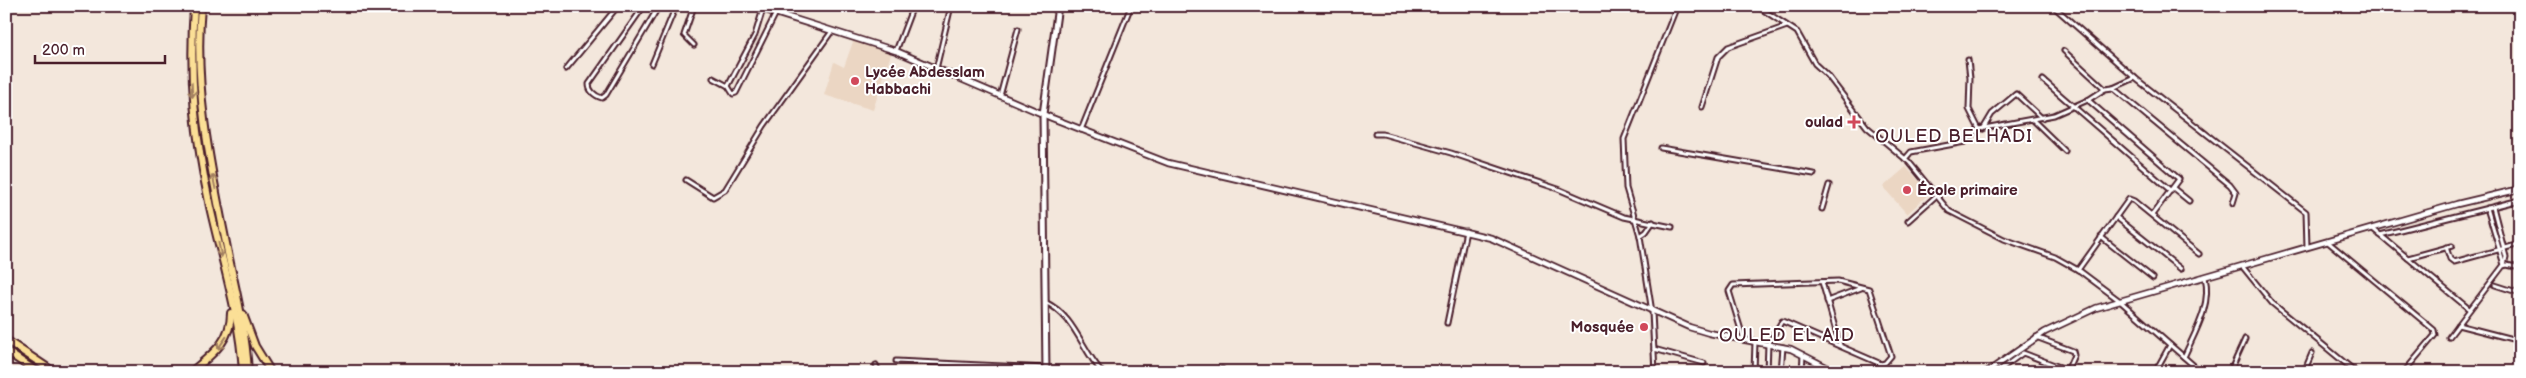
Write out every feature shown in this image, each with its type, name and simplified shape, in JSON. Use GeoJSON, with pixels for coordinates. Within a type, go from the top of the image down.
{"type":"FeatureCollection","features":[{"type":"Feature","properties":{"kind":"highway"},"geometry":{"type":"LineString","coordinates":[[194,6],[192,91],[196,130],[234,300],[243,372]]}},
{"type":"Feature","properties":{"kind":"highway"},"geometry":{"type":"LineString","coordinates":[[201,6],[199,63],[203,121],[248,372]]}},
{"type":"Feature","properties":{"kind":"highway"},"geometry":{"type":"LineString","coordinates":[[191,372],[224,343],[230,326],[234,300]]}},
{"type":"Feature","properties":{"kind":"highway"},"geometry":{"type":"LineString","coordinates":[[234,300],[271,372]]}},
{"type":"Feature","properties":{"kind":"highway"},"geometry":{"type":"LineString","coordinates":[[6,340],[54,372]]}},
{"type":"Feature","properties":{"kind":"highway"},"geometry":{"type":"LineString","coordinates":[[6,351],[37,372]]}},
{"type":"Feature","properties":{"kind":"main road"},"geometry":{"type":"LineString","coordinates":[[1046,370],[1044,302],[1046,265],[1042,114],[1059,6]]}},
{"type":"Feature","properties":{"kind":"street"},"geometry":{"type":"LineString","coordinates":[[566,70],[618,6]]}},
{"type":"Feature","properties":{"kind":"street"},"geometry":{"type":"LineString","coordinates":[[644,6],[589,84],[589,88],[597,96],[602,98],[606,94],[658,6]]}},
{"type":"Feature","properties":{"kind":"street"},"geometry":{"type":"LineString","coordinates":[[652,64],[676,6]]}},
{"type":"Feature","properties":{"kind":"street"},"geometry":{"type":"LineString","coordinates":[[694,6],[684,35],[694,45]]}},
{"type":"Feature","properties":{"kind":"street"},"geometry":{"type":"LineString","coordinates":[[754,6],[896,51],[1042,114],[1172,165],[1466,231],[1498,241],[1652,312],[1703,332],[1783,347],[1803,354],[1836,372]]}},
{"type":"Feature","properties":{"kind":"street"},"geometry":{"type":"LineString","coordinates":[[896,51],[913,6]]}},
{"type":"Feature","properties":{"kind":"street"},"geometry":{"type":"LineString","coordinates":[[936,69],[951,6]]}},
{"type":"Feature","properties":{"kind":"street"},"geometry":{"type":"LineString","coordinates":[[1081,130],[1132,6]]}},
{"type":"Feature","properties":{"kind":"street"},"geometry":{"type":"LineString","coordinates":[[1655,372],[1652,312],[1640,236],[1626,188],[1624,139],[1677,6]]}},
{"type":"Feature","properties":{"kind":"street"},"geometry":{"type":"LineString","coordinates":[[1757,6],[1797,32],[1815,64],[1828,76],[1867,127],[1906,160],[1949,211],[2004,239],[2055,257],[2078,270],[2120,301],[2201,372]]}},
{"type":"Feature","properties":{"kind":"street"},"geometry":{"type":"LineString","coordinates":[[2053,6],[2135,78],[2306,212],[2308,247]]}},
{"type":"Feature","properties":{"kind":"street"},"geometry":{"type":"LineString","coordinates":[[728,86],[755,34],[763,9]]}},
{"type":"Feature","properties":{"kind":"street"},"geometry":{"type":"LineString","coordinates":[[713,78],[728,86],[733,94],[736,93],[776,13]]}},
{"type":"Feature","properties":{"kind":"street"},"geometry":{"type":"LineString","coordinates":[[1702,107],[1718,57],[1728,48],[1788,26]]}},
{"type":"Feature","properties":{"kind":"street"},"geometry":{"type":"LineString","coordinates":[[1000,96],[1018,29]]}},
{"type":"Feature","properties":{"kind":"street"},"geometry":{"type":"LineString","coordinates":[[686,180],[714,197],[725,190],[764,126],[832,31]]}},
{"type":"Feature","properties":{"kind":"street"},"geometry":{"type":"LineString","coordinates":[[2064,51],[2105,88]]}},
{"type":"Feature","properties":{"kind":"street"},"geometry":{"type":"LineString","coordinates":[[1968,60],[1970,78],[1969,110],[1981,129]]}},
{"type":"Feature","properties":{"kind":"street"},"geometry":{"type":"LineString","coordinates":[[1981,129],[2042,118],[2088,100],[2105,88],[2113,88],[2135,78]]}},
{"type":"Feature","properties":{"kind":"street"},"geometry":{"type":"LineString","coordinates":[[2043,80],[2072,107],[2172,190],[2188,201]]}},
{"type":"Feature","properties":{"kind":"street"},"geometry":{"type":"LineString","coordinates":[[2113,88],[2230,185],[2236,193],[2233,203]]}},
{"type":"Feature","properties":{"kind":"street"},"geometry":{"type":"LineString","coordinates":[[1906,160],[1911,152],[1965,142],[1981,129],[1992,114],[2016,94],[2042,118]]}},
{"type":"Feature","properties":{"kind":"street"},"geometry":{"type":"LineString","coordinates":[[2088,100],[2179,179],[2152,215]]}},
{"type":"Feature","properties":{"kind":"street"},"geometry":{"type":"LineString","coordinates":[[2033,120],[2065,151]]}},
{"type":"Feature","properties":{"kind":"street"},"geometry":{"type":"LineString","coordinates":[[1375,134],[1383,134],[1451,153],[1558,189],[1575,198],[1624,217],[1672,227]]}},
{"type":"Feature","properties":{"kind":"street"},"geometry":{"type":"LineString","coordinates":[[1662,148],[1814,174]]}},
{"type":"Feature","properties":{"kind":"street"},"geometry":{"type":"LineString","coordinates":[[1822,209],[1829,185]]}},
{"type":"Feature","properties":{"kind":"street"},"geometry":{"type":"LineString","coordinates":[[1989,370],[2036,337],[2080,315],[2120,301],[2457,204],[2520,189]]}},
{"type":"Feature","properties":{"kind":"street"},"geometry":{"type":"LineString","coordinates":[[1908,221],[1936,196]]}},
{"type":"Feature","properties":{"kind":"street"},"geometry":{"type":"LineString","coordinates":[[2078,270],[2129,200],[2134,201],[2199,254]]}},
{"type":"Feature","properties":{"kind":"street"},"geometry":{"type":"LineString","coordinates":[[2380,235],[2520,200]]}},
{"type":"Feature","properties":{"kind":"street"},"geometry":{"type":"LineString","coordinates":[[2448,337],[2504,265],[2506,258],[2493,207]]}},
{"type":"Feature","properties":{"kind":"street"},"geometry":{"type":"LineString","coordinates":[[2487,208],[2504,265]]}},
{"type":"Feature","properties":{"kind":"street"},"geometry":{"type":"LineString","coordinates":[[2116,217],[2181,269]]}},
{"type":"Feature","properties":{"kind":"street"},"geometry":{"type":"LineString","coordinates":[[1640,236],[1646,232],[1653,222]]}},
{"type":"Feature","properties":{"kind":"street"},"geometry":{"type":"LineString","coordinates":[[2372,228],[2469,309]]}},
{"type":"Feature","properties":{"kind":"street"},"geometry":{"type":"LineString","coordinates":[[1447,324],[1466,231]]}},
{"type":"Feature","properties":{"kind":"street"},"geometry":{"type":"LineString","coordinates":[[2101,237],[2153,278]]}},
{"type":"Feature","properties":{"kind":"street"},"geometry":{"type":"LineString","coordinates":[[2327,242],[2434,330],[2435,335],[2404,372]]}},
{"type":"Feature","properties":{"kind":"street"},"geometry":{"type":"LineString","coordinates":[[2446,247],[2453,262],[2520,244]]}},
{"type":"Feature","properties":{"kind":"street"},"geometry":{"type":"LineString","coordinates":[[2408,258],[2452,246]]}},
{"type":"Feature","properties":{"kind":"street"},"geometry":{"type":"LineString","coordinates":[[2504,265],[2520,268]]}},
{"type":"Feature","properties":{"kind":"street"},"geometry":{"type":"LineString","coordinates":[[2242,266],[2272,303],[2356,372]]}},
{"type":"Feature","properties":{"kind":"street"},"geometry":{"type":"LineString","coordinates":[[2184,357],[2205,308],[2208,288],[2205,277]]}},
{"type":"Feature","properties":{"kind":"street"},"geometry":{"type":"LineString","coordinates":[[1744,340],[1729,290],[1733,285],[1838,281],[1869,289],[1891,356],[1886,363],[1881,364],[1782,321],[1768,344],[1767,372]]}},
{"type":"Feature","properties":{"kind":"street"},"geometry":{"type":"LineString","coordinates":[[1822,282],[1840,346]]}},
{"type":"Feature","properties":{"kind":"street"},"geometry":{"type":"LineString","coordinates":[[2496,285],[2520,293]]}},
{"type":"Feature","properties":{"kind":"street"},"geometry":{"type":"LineString","coordinates":[[1827,301],[1863,287]]}},
{"type":"Feature","properties":{"kind":"street"},"geometry":{"type":"LineString","coordinates":[[1044,302],[1057,307],[1066,316],[1102,372]]}},
{"type":"Feature","properties":{"kind":"street"},"geometry":{"type":"LineString","coordinates":[[2457,325],[2520,341]]}},
{"type":"Feature","properties":{"kind":"street"},"geometry":{"type":"LineString","coordinates":[[2036,337],[2073,350],[2074,355],[2067,371]]}},
{"type":"Feature","properties":{"kind":"street"},"geometry":{"type":"LineString","coordinates":[[2230,372],[2245,339]]}},
{"type":"Feature","properties":{"kind":"street"},"geometry":{"type":"LineString","coordinates":[[1754,372],[1755,342]]}},
{"type":"Feature","properties":{"kind":"street"},"geometry":{"type":"LineString","coordinates":[[2155,372],[2170,345]]}},
{"type":"Feature","properties":{"kind":"street"},"geometry":{"type":"LineString","coordinates":[[1781,372],[1783,347]]}},
{"type":"Feature","properties":{"kind":"street"},"geometry":{"type":"LineString","coordinates":[[1654,349],[1704,363]]}},
{"type":"Feature","properties":{"kind":"street"},"geometry":{"type":"LineString","coordinates":[[1989,370],[1999,371],[2023,353],[2073,372]]}},
{"type":"Feature","properties":{"kind":"street"},"geometry":{"type":"LineString","coordinates":[[2304,372],[2312,353]]}},
{"type":"Feature","properties":{"kind":"street"},"geometry":{"type":"LineString","coordinates":[[1802,372],[1803,354]]}},
{"type":"Feature","properties":{"kind":"street"},"geometry":{"type":"LineString","coordinates":[[896,361],[1046,370]]}},
{"type":"Feature","properties":{"kind":"street"},"geometry":{"type":"LineString","coordinates":[[1817,362],[1817,372]]}},
{"type":"Feature","properties":{"kind":"street"},"geometry":{"type":"LineString","coordinates":[[876,364],[879,372]]}},
{"type":"Feature","properties":{"kind":"shaded area","name":"Lycée Abdesslam Habbachi"},"geometry":{"type":"Polygon","coordinates":[[[854,39],[892,51],[873,110],[824,95],[834,62],[844,67],[854,39]]]}},
{"type":"Feature","properties":{"kind":"shaded area","name":"École primaire"},"geometry":{"type":"Polygon","coordinates":[[[1906,167],[1930,193],[1907,214],[1883,187],[1906,167]]]}},
{"type":"Feature","properties":{"kind":"place","name":"Lycée Abdesslam Habbachi"},"geometry":{"type":"Point","coordinates":[855,81]}},
{"type":"Feature","properties":{"kind":"place","name":"oulad"},"geometry":{"type":"Point","coordinates":[1854,122]}},
{"type":"Feature","properties":{"kind":"place","name":"École primaire"},"geometry":{"type":"Point","coordinates":[1907,190]}},
{"type":"Feature","properties":{"kind":"place","name":"Mosquée"},"geometry":{"type":"Point","coordinates":[1644,327]}},
{"type":"Feature","properties":{"kind":"district","name":"OULED BELHADI"},"geometry":{"type":"Point","coordinates":[1954,136]}},
{"type":"Feature","properties":{"kind":"district","name":"OULED EL AID"},"geometry":{"type":"Point","coordinates":[1787,335]}}]}
